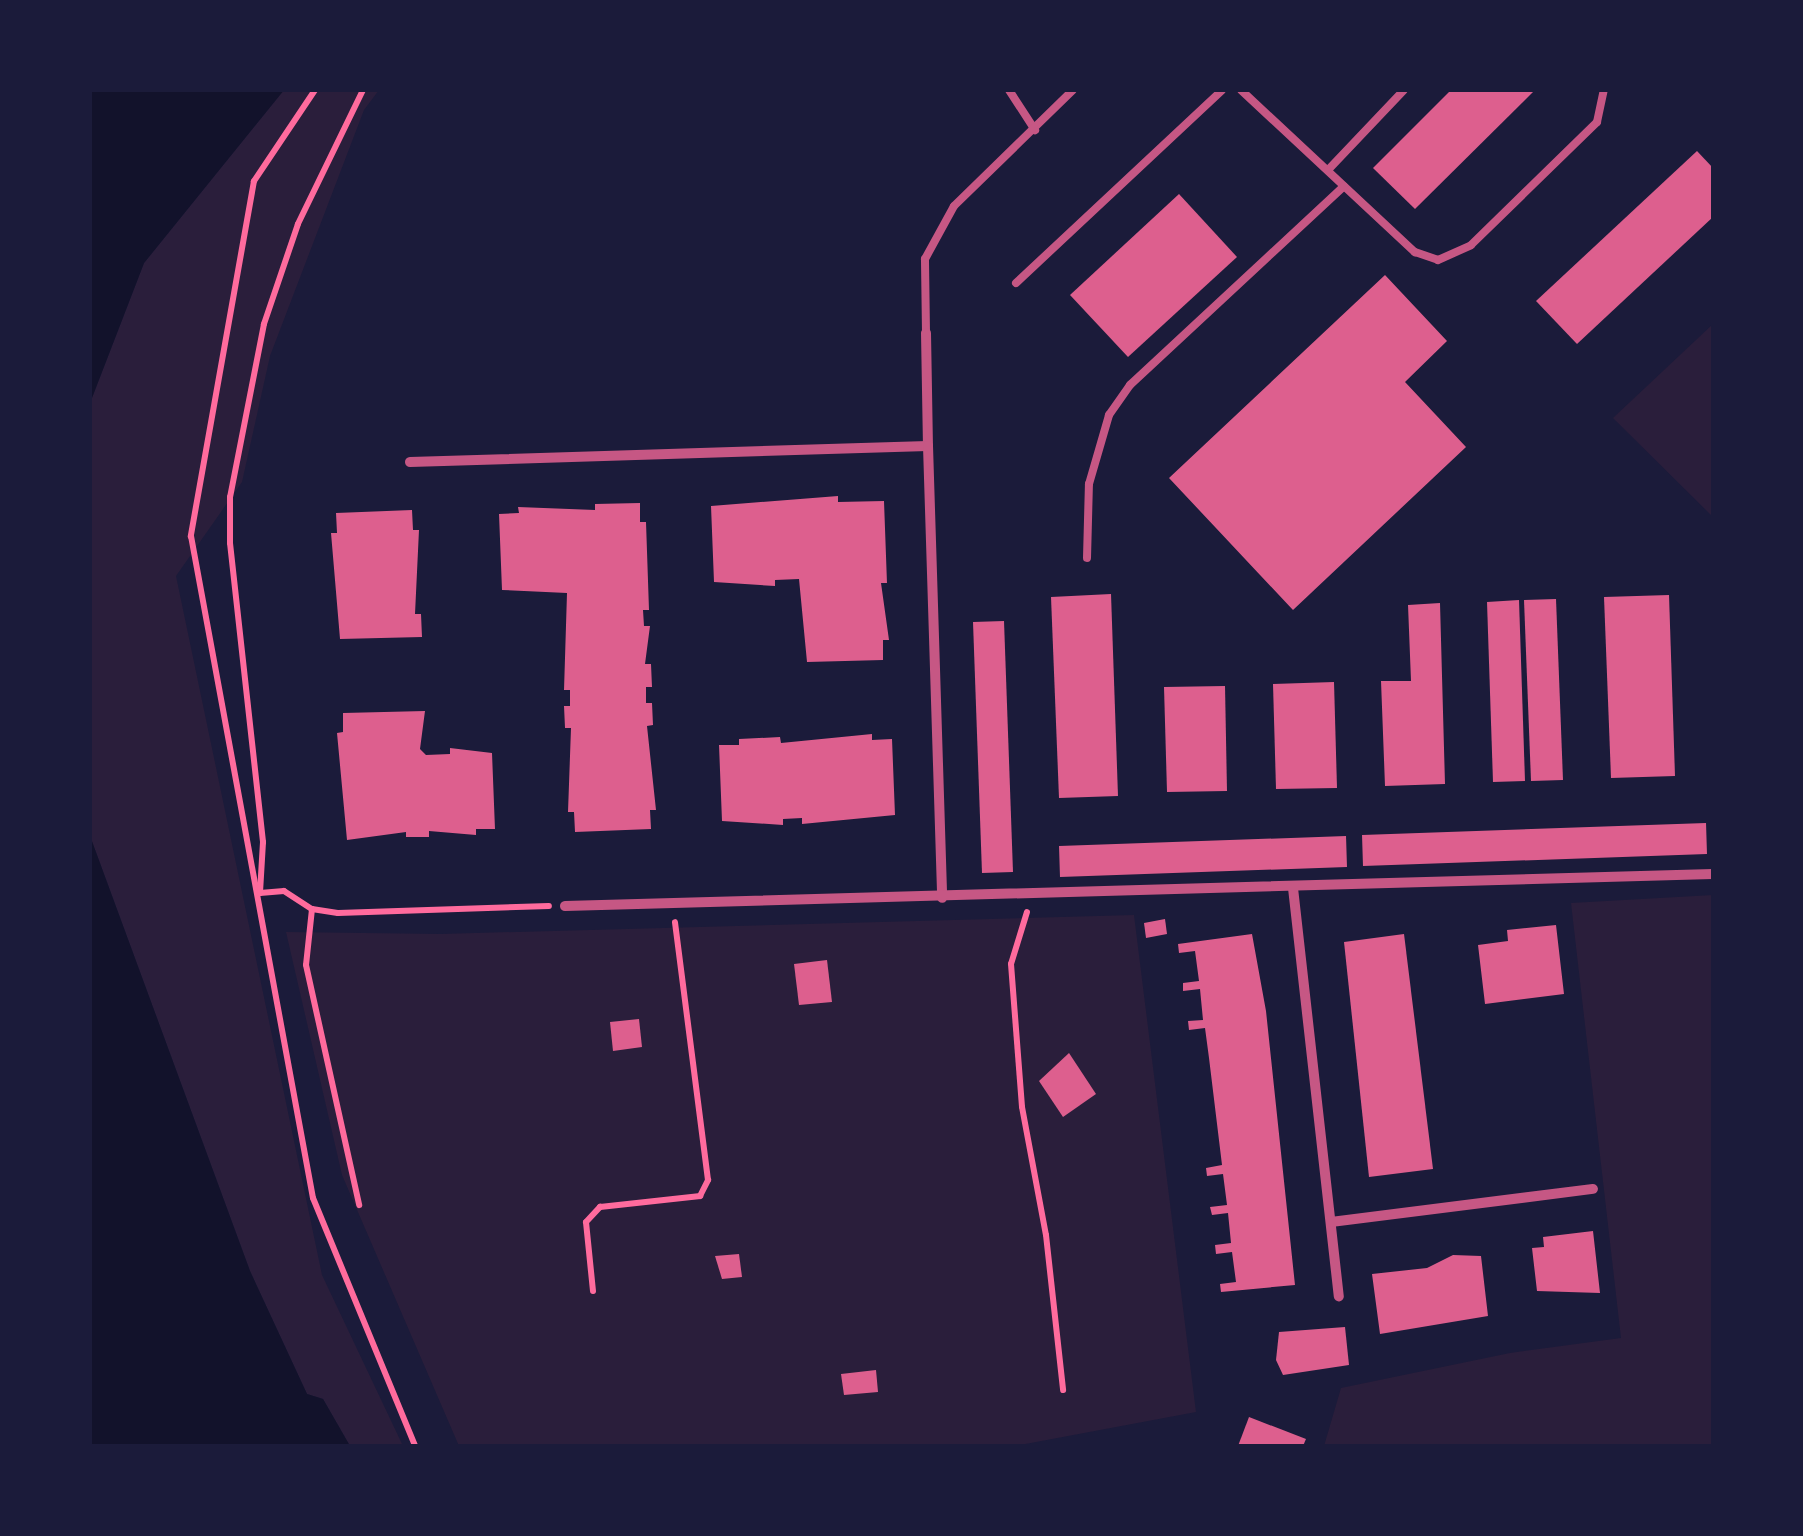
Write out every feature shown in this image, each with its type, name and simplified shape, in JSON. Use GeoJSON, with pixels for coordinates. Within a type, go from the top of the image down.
{"type":"FeatureCollection","features":[{"type":"Feature","properties":{"kind":"street"},"geometry":{"type":"LineString","coordinates":[[926,332],[942,898]]}},
{"type":"Feature","properties":{"kind":"street"},"geometry":{"type":"LineString","coordinates":[[410,462],[928,446]]}},
{"type":"Feature","properties":{"kind":"street"},"geometry":{"type":"LineString","coordinates":[[565,906],[1041,896],[1713,874]]}},
{"type":"Feature","properties":{"kind":"street"},"geometry":{"type":"LineString","coordinates":[[1293,888],[1340,1296]]}},
{"type":"Feature","properties":{"kind":"street"},"geometry":{"type":"LineString","coordinates":[[1331,1222],[1593,1189]]}},
{"type":"Feature","properties":{"kind":"lane"},"geometry":{"type":"LineString","coordinates":[[1009,90],[1036,130]]}},
{"type":"Feature","properties":{"kind":"lane"},"geometry":{"type":"LineString","coordinates":[[926,332],[925,259],[954,206],[1073,90]]}},
{"type":"Feature","properties":{"kind":"lane"},"geometry":{"type":"LineString","coordinates":[[1016,283],[1222,90]]}},
{"type":"Feature","properties":{"kind":"lane"},"geometry":{"type":"LineString","coordinates":[[1241,90],[1416,252],[1438,260],[1471,245],[1598,122],[1604,90]]}},
{"type":"Feature","properties":{"kind":"lane"},"geometry":{"type":"LineString","coordinates":[[1328,170],[1404,90]]}},
{"type":"Feature","properties":{"kind":"lane"},"geometry":{"type":"LineString","coordinates":[[1087,558],[1089,484],[1108,415],[1130,384],[1344,186]]}},
{"type":"Feature","properties":{"kind":"path"},"geometry":{"type":"LineString","coordinates":[[315,90],[254,181],[191,536],[260,893],[313,1198],[416,1446]]}},
{"type":"Feature","properties":{"kind":"path"},"geometry":{"type":"LineString","coordinates":[[260,893],[263,842],[230,544],[230,498],[264,324],[298,224],[363,90]]}},
{"type":"Feature","properties":{"kind":"path"},"geometry":{"type":"LineString","coordinates":[[260,893],[284,891],[312,909],[565,906]]}},
{"type":"Feature","properties":{"kind":"path"},"geometry":{"type":"LineString","coordinates":[[1041,896],[1020,922],[1011,964],[1022,1108],[1046,1236],[1063,1390]]}},
{"type":"Feature","properties":{"kind":"path"},"geometry":{"type":"LineString","coordinates":[[312,909],[306,965],[359,1205]]}},
{"type":"Feature","properties":{"kind":"path"},"geometry":{"type":"LineString","coordinates":[[593,1291],[586,1222],[600,1207],[700,1196],[708,1180],[675,921]]}},
{"type":"Feature","properties":{"kind":"shaded area"},"geometry":{"type":"Polygon","coordinates":[[[90,90],[284,90],[144,263],[90,403],[90,90]]]}},
{"type":"Feature","properties":{"kind":"shaded area"},"geometry":{"type":"Polygon","coordinates":[[[284,90],[379,90],[364,110],[270,356],[242,482],[176,576],[322,1275],[403,1446],[350,1446],[323,1399],[307,1394],[250,1271],[90,836],[90,403],[144,263],[284,90]]]}},
{"type":"Feature","properties":{"kind":"shaded area"},"geometry":{"type":"Polygon","coordinates":[[[1713,324],[1713,517],[1613,418],[1713,324]]]}},
{"type":"Feature","properties":{"kind":"shaded area"},"geometry":{"type":"Polygon","coordinates":[[[90,836],[250,1271],[307,1394],[323,1399],[350,1446],[90,1446],[90,836]]]}},
{"type":"Feature","properties":{"kind":"shaded area"},"geometry":{"type":"Polygon","coordinates":[[[1713,895],[1713,1446],[1324,1446],[1341,1388],[1510,1353],[1621,1338],[1571,903],[1713,895]]]}},
{"type":"Feature","properties":{"kind":"shaded area"},"geometry":{"type":"Polygon","coordinates":[[[1134,915],[1196,1412],[1015,1446],[459,1446],[342,1175],[286,932],[441,934],[1134,915]]]}},
{"type":"Feature","properties":{"kind":"building"},"geometry":{"type":"Polygon","coordinates":[[[1451,90],[1535,90],[1415,209],[1373,168],[1451,90]]]}},
{"type":"Feature","properties":{"kind":"building"},"geometry":{"type":"Polygon","coordinates":[[[1697,151],[1713,168],[1713,217],[1577,344],[1536,301],[1697,151]]]}},
{"type":"Feature","properties":{"kind":"building"},"geometry":{"type":"Polygon","coordinates":[[[1179,194],[1237,257],[1128,357],[1070,295],[1179,194]]]}},
{"type":"Feature","properties":{"kind":"building"},"geometry":{"type":"Polygon","coordinates":[[[1385,275],[1447,341],[1405,382],[1466,447],[1293,610],[1169,478],[1385,275]]]}},
{"type":"Feature","properties":{"kind":"building"},"geometry":{"type":"Polygon","coordinates":[[[838,496],[838,502],[884,501],[887,583],[881,583],[889,640],[883,640],[883,660],[807,662],[799,579],[775,580],[775,586],[714,582],[711,506],[838,496]]]}},
{"type":"Feature","properties":{"kind":"building"},"geometry":{"type":"Polygon","coordinates":[[[640,503],[640,522],[646,522],[649,610],[643,610],[644,626],[650,626],[645,664],[651,664],[652,687],[646,687],[646,703],[652,703],[653,725],[647,726],[656,810],[650,810],[651,829],[575,832],[574,812],[568,812],[571,728],[565,728],[564,706],[570,706],[570,690],[564,690],[567,593],[502,590],[499,514],[519,513],[518,507],[595,510],[595,504],[640,503]]]}},
{"type":"Feature","properties":{"kind":"building"},"geometry":{"type":"Polygon","coordinates":[[[412,510],[413,530],[419,530],[415,614],[421,614],[422,637],[340,639],[331,533],[337,533],[336,513],[412,510]]]}},
{"type":"Feature","properties":{"kind":"building"},"geometry":{"type":"Polygon","coordinates":[[[1111,594],[1118,796],[1059,798],[1051,597],[1111,594]]]}},
{"type":"Feature","properties":{"kind":"building"},"geometry":{"type":"Polygon","coordinates":[[[1669,595],[1675,776],[1611,778],[1604,597],[1669,595]]]}},
{"type":"Feature","properties":{"kind":"building"},"geometry":{"type":"Polygon","coordinates":[[[1556,599],[1563,780],[1531,781],[1524,600],[1556,599]]]}},
{"type":"Feature","properties":{"kind":"building"},"geometry":{"type":"Polygon","coordinates":[[[1519,600],[1525,781],[1493,782],[1487,602],[1519,600]]]}},
{"type":"Feature","properties":{"kind":"building"},"geometry":{"type":"Polygon","coordinates":[[[1440,603],[1445,784],[1385,786],[1381,681],[1411,681],[1408,605],[1440,603]]]}},
{"type":"Feature","properties":{"kind":"building"},"geometry":{"type":"Polygon","coordinates":[[[1004,621],[1013,872],[982,873],[973,622],[1004,621]]]}},
{"type":"Feature","properties":{"kind":"building"},"geometry":{"type":"Polygon","coordinates":[[[1334,682],[1337,788],[1276,789],[1273,684],[1334,682]]]}},
{"type":"Feature","properties":{"kind":"building"},"geometry":{"type":"Polygon","coordinates":[[[1225,686],[1227,791],[1167,792],[1164,687],[1225,686]]]}},
{"type":"Feature","properties":{"kind":"building"},"geometry":{"type":"Polygon","coordinates":[[[425,711],[420,749],[426,755],[450,754],[450,748],[492,753],[495,829],[476,829],[476,835],[429,831],[429,837],[406,837],[406,832],[347,840],[337,733],[343,732],[343,713],[425,711]]]}},
{"type":"Feature","properties":{"kind":"building"},"geometry":{"type":"Polygon","coordinates":[[[872,734],[872,740],[892,739],[895,815],[802,824],[802,818],[783,819],[783,825],[722,821],[719,745],[739,745],[739,739],[780,737],[781,743],[872,734]]]}},
{"type":"Feature","properties":{"kind":"building"},"geometry":{"type":"Polygon","coordinates":[[[1706,823],[1707,854],[1363,866],[1362,835],[1706,823]]]}},
{"type":"Feature","properties":{"kind":"building"},"geometry":{"type":"Polygon","coordinates":[[[1346,836],[1347,867],[1060,877],[1059,846],[1346,836]]]}},
{"type":"Feature","properties":{"kind":"building"},"geometry":{"type":"Polygon","coordinates":[[[1165,919],[1167,934],[1146,938],[1144,923],[1165,919]]]}},
{"type":"Feature","properties":{"kind":"building"},"geometry":{"type":"Polygon","coordinates":[[[1556,925],[1564,994],[1485,1004],[1478,945],[1508,941],[1507,930],[1556,925]]]}},
{"type":"Feature","properties":{"kind":"building"},"geometry":{"type":"Polygon","coordinates":[[[1252,934],[1266,1011],[1295,1285],[1221,1292],[1220,1284],[1236,1282],[1232,1252],[1216,1254],[1215,1245],[1231,1243],[1228,1213],[1212,1215],[1210,1207],[1227,1205],[1223,1174],[1207,1176],[1206,1168],[1222,1165],[1209,1058],[1205,1028],[1189,1030],[1188,1021],[1203,1020],[1200,989],[1183,991],[1183,983],[1199,981],[1195,951],[1179,953],[1178,944],[1252,934]]]}},
{"type":"Feature","properties":{"kind":"building"},"geometry":{"type":"Polygon","coordinates":[[[1404,934],[1433,1169],[1369,1177],[1344,942],[1404,934]]]}},
{"type":"Feature","properties":{"kind":"building"},"geometry":{"type":"Polygon","coordinates":[[[827,960],[832,1002],[799,1005],[794,964],[827,960]]]}},
{"type":"Feature","properties":{"kind":"building"},"geometry":{"type":"Polygon","coordinates":[[[639,1019],[642,1047],[613,1051],[610,1022],[639,1019]]]}},
{"type":"Feature","properties":{"kind":"building"},"geometry":{"type":"Polygon","coordinates":[[[1069,1053],[1096,1094],[1063,1117],[1039,1081],[1069,1053]]]}},
{"type":"Feature","properties":{"kind":"building"},"geometry":{"type":"Polygon","coordinates":[[[1593,1231],[1600,1293],[1537,1291],[1532,1248],[1544,1247],[1543,1237],[1593,1231]]]}},
{"type":"Feature","properties":{"kind":"building"},"geometry":{"type":"Polygon","coordinates":[[[739,1254],[742,1277],[722,1279],[715,1256],[739,1254]]]}},
{"type":"Feature","properties":{"kind":"building"},"geometry":{"type":"Polygon","coordinates":[[[1453,1255],[1481,1256],[1488,1316],[1380,1334],[1372,1274],[1427,1268],[1453,1255]]]}},
{"type":"Feature","properties":{"kind":"building"},"geometry":{"type":"Polygon","coordinates":[[[1345,1327],[1349,1365],[1283,1375],[1276,1360],[1279,1332],[1345,1327]]]}},
{"type":"Feature","properties":{"kind":"building"},"geometry":{"type":"Polygon","coordinates":[[[876,1370],[878,1392],[844,1395],[841,1374],[876,1370]]]}},
{"type":"Feature","properties":{"kind":"building"},"geometry":{"type":"Polygon","coordinates":[[[1249,1417],[1306,1439],[1303,1446],[1238,1446],[1249,1417]]]}}]}
